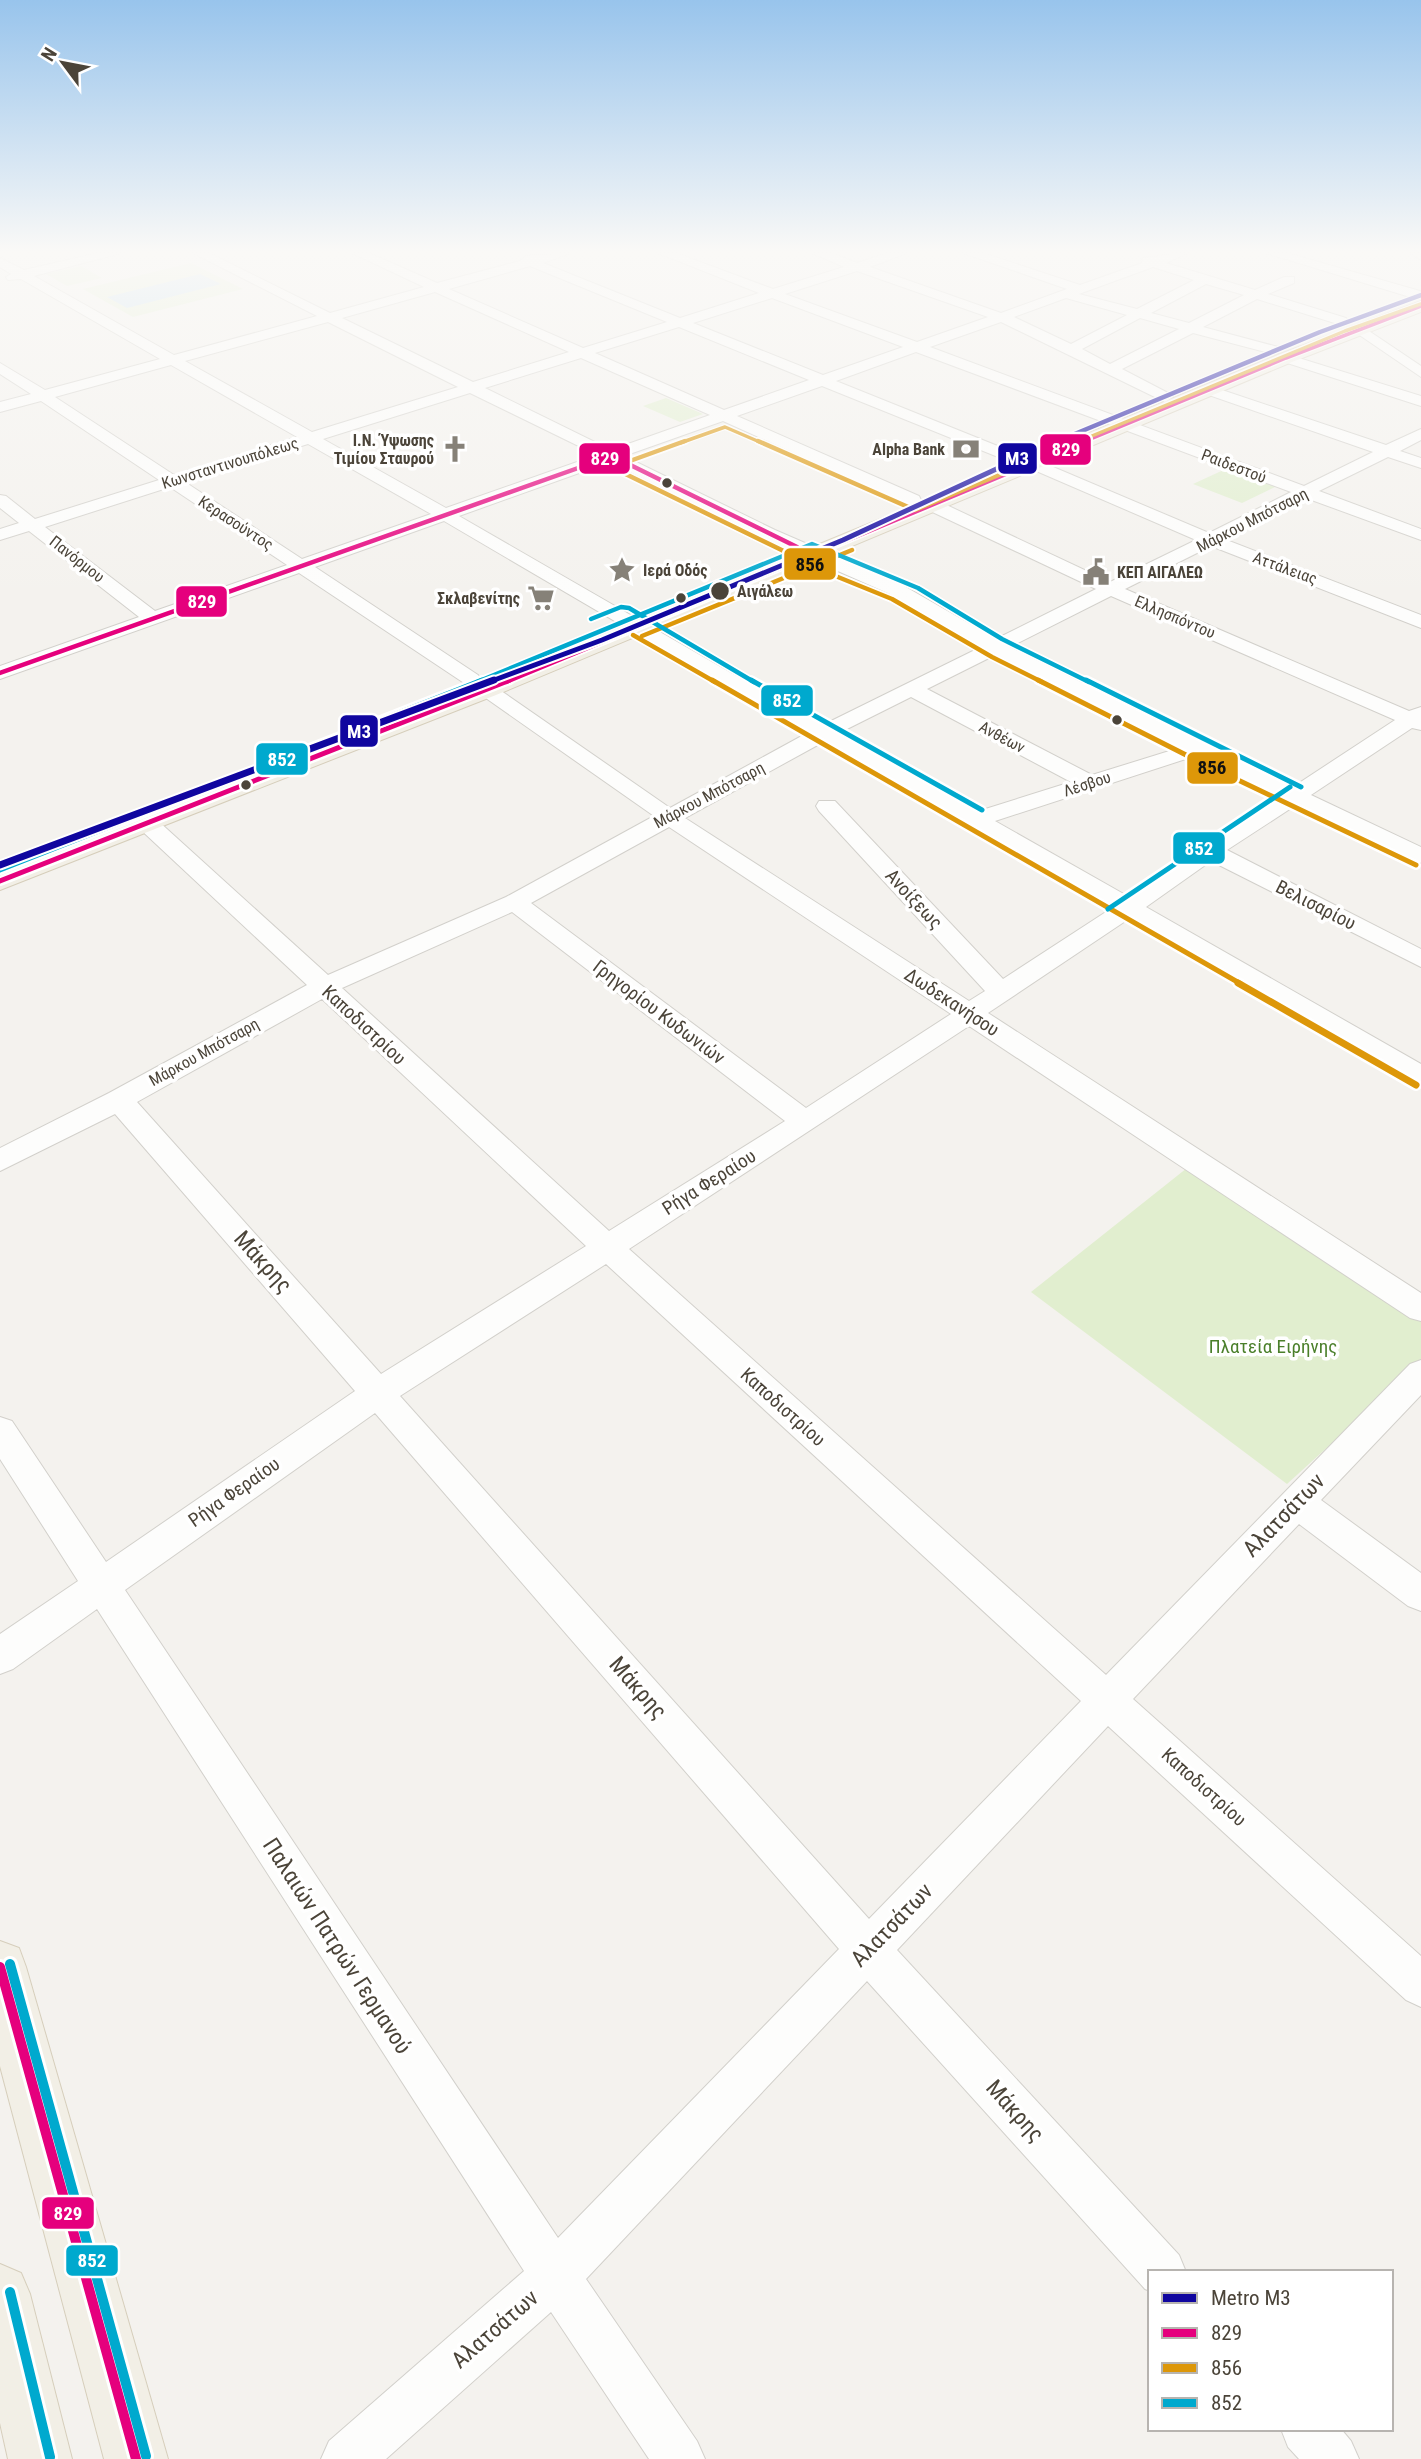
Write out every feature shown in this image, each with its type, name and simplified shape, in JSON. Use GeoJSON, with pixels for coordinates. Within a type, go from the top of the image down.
{"type":"FeatureCollection","features":[{"type":"Feature","properties":{"kind":"main road"},"geometry":{"type":"LineString","coordinates":[[1118,423],[1165,397],[1243,368]]}},
{"type":"Feature","properties":{"kind":"main road"},"geometry":{"type":"LineString","coordinates":[[0,881],[149,825],[479,684],[1023,461],[1118,423],[1211,391],[1254,368]]}},
{"type":"Feature","properties":{"kind":"main road"},"geometry":{"type":"LineString","coordinates":[[0,861],[479,684]]}},
{"type":"Feature","properties":{"kind":"main road"},"geometry":{"type":"LineString","coordinates":[[0,1967],[136,2459]]}},
{"type":"Feature","properties":{"kind":"main road"},"geometry":{"type":"LineString","coordinates":[[0,2294],[28,2450]]}},
{"type":"Feature","properties":{"kind":"street","name":"Κερασούντος"},"geometry":{"type":"LineString","coordinates":[[1,368],[479,684]]}},
{"type":"Feature","properties":{"kind":"street"},"geometry":{"type":"LineString","coordinates":[[0,407],[146,368]]}},
{"type":"Feature","properties":{"kind":"street"},"geometry":{"type":"LineString","coordinates":[[188,368],[1421,1076]]}},
{"type":"Feature","properties":{"kind":"street"},"geometry":{"type":"LineString","coordinates":[[430,368],[805,551],[914,598],[997,648],[1197,750],[1421,856]]}},
{"type":"Feature","properties":{"kind":"street","name":"Κωνσταντινουπόλεως"},"geometry":{"type":"LineString","coordinates":[[0,535],[534,368]]}},
{"type":"Feature","properties":{"kind":"street","name":"Ελλησπόντου"},"geometry":{"type":"LineString","coordinates":[[615,368],[923,503],[1112,590],[1418,719]]}},
{"type":"Feature","properties":{"kind":"street","name":"Αττάλειας"},"geometry":{"type":"LineString","coordinates":[[791,368],[1211,540],[1421,622]]}},
{"type":"Feature","properties":{"kind":"street"},"geometry":{"type":"LineString","coordinates":[[0,674],[861,368]]}},
{"type":"Feature","properties":{"kind":"street","name":"Ραιδεστού"},"geometry":{"type":"LineString","coordinates":[[970,368],[1421,536]]}},
{"type":"Feature","properties":{"kind":"street"},"geometry":{"type":"LineString","coordinates":[[1321,368],[1421,401]]}},
{"type":"Feature","properties":{"kind":"street"},"geometry":{"type":"LineString","coordinates":[[1111,369],[1165,397]]}},
{"type":"Feature","properties":{"kind":"street"},"geometry":{"type":"LineString","coordinates":[[1211,391],[1421,463]]}},
{"type":"Feature","properties":{"kind":"street","name":"Μάρκου Μπότσαρη"},"geometry":{"type":"LineString","coordinates":[[0,1161],[119,1100],[323,987],[514,902],[825,732],[914,690],[1421,434]]}},
{"type":"Feature","properties":{"kind":"street","name":"Πανόρμου"},"geometry":{"type":"LineString","coordinates":[[0,500],[153,619]]}},
{"type":"Feature","properties":{"kind":"street","name":"Δωδεκανήσου"},"geometry":{"type":"LineString","coordinates":[[479,684],[669,817],[1421,1309]]}},
{"type":"Feature","properties":{"kind":"street","name":"Ανθέων"},"geometry":{"type":"LineString","coordinates":[[914,690],[1090,783]]}},
{"type":"Feature","properties":{"kind":"street","name":"Ρήγα Φεραίου"},"geometry":{"type":"LineString","coordinates":[[0,1656],[379,1392],[805,1122],[1129,908],[1210,851],[1418,719]]}},
{"type":"Feature","properties":{"kind":"street","name":"Λέσβου"},"geometry":{"type":"LineString","coordinates":[[977,819],[1197,750]]}},
{"type":"Feature","properties":{"kind":"street","name":"Ανοίξεως"},"geometry":{"type":"LineString","coordinates":[[827,806],[1000,992]]}},
{"type":"Feature","properties":{"kind":"street","name":"Καποδιστρίου"},"geometry":{"type":"LineString","coordinates":[[149,825],[606,1247],[1421,1985]]}},
{"type":"Feature","properties":{"kind":"street","name":"Βελισαρίου"},"geometry":{"type":"LineString","coordinates":[[1210,851],[1421,959]]}},
{"type":"Feature","properties":{"kind":"street","name":"Γρηγορίου Κυδωνιών"},"geometry":{"type":"LineString","coordinates":[[514,902],[805,1122]]}},
{"type":"Feature","properties":{"kind":"street","name":"Μάκρης"},"geometry":{"type":"LineString","coordinates":[[119,1100],[379,1392],[867,1950],[1160,2270]]}},
{"type":"Feature","properties":{"kind":"street","name":"Αλατσάτων"},"geometry":{"type":"LineString","coordinates":[[346,2459],[555,2276],[1421,1373]]}},
{"type":"Feature","properties":{"kind":"street","name":"Παλαιών Πατρών Γερμανού"},"geometry":{"type":"LineString","coordinates":[[0,1431],[555,2276],[679,2459]]}},
{"type":"Feature","properties":{"kind":"street"},"geometry":{"type":"LineString","coordinates":[[1297,1502],[1421,1594]]}},
{"type":"Feature","properties":{"kind":"street"},"geometry":{"type":"LineString","coordinates":[[1308,2431],[1333,2459]]}},
{"type":"Feature","properties":{"kind":"green space"},"geometry":{"type":"Polygon","coordinates":[[[666,398],[703,414],[680,422],[643,406],[666,398]]]}},
{"type":"Feature","properties":{"kind":"green space"},"geometry":{"type":"Polygon","coordinates":[[[1230,467],[1279,485],[1242,503],[1193,484],[1230,467]]]}},
{"type":"Feature","properties":{"kind":"green space","name":"Πλατεία Ειρήνης"},"geometry":{"type":"Polygon","coordinates":[[[1187,1168],[1421,1321],[1421,1362],[1287,1484],[1031,1292],[1187,1168]]]}},
{"type":"Feature","properties":{"kind":"metro line","name":"Μ3"},"geometry":{"type":"LineString","coordinates":[[0,865],[602,640],[843,540],[995,468],[1233,368]]}},
{"type":"Feature","properties":{"kind":"transit line","name":"856"},"geometry":{"type":"LineString","coordinates":[[616,466],[725,427],[915,510],[1257,368]]}},
{"type":"Feature","properties":{"kind":"transit line","name":"829"},"geometry":{"type":"LineString","coordinates":[[0,881],[487,690],[1263,368]]}},
{"type":"Feature","properties":{"kind":"transit line","name":"829"},"geometry":{"type":"LineString","coordinates":[[0,673],[612,456],[797,547]]}},
{"type":"Feature","properties":{"kind":"transit line","name":"856"},"geometry":{"type":"LineString","coordinates":[[607,465],[833,575],[892,599],[992,657],[1192,758],[1416,865]]}},
{"type":"Feature","properties":{"kind":"transit line","name":"852"},"geometry":{"type":"LineString","coordinates":[[0,870],[483,680],[812,544],[918,588],[1002,639],[1301,787]]}},
{"type":"Feature","properties":{"kind":"transit line","name":"856"},"geometry":{"type":"LineString","coordinates":[[642,636],[852,550]]}},
{"type":"Feature","properties":{"kind":"transit line","name":"852"},"geometry":{"type":"LineString","coordinates":[[591,619],[621,607],[629,608],[729,668],[982,810]]}},
{"type":"Feature","properties":{"kind":"transit line","name":"856"},"geometry":{"type":"LineString","coordinates":[[633,635],[1416,1085]]}},
{"type":"Feature","properties":{"kind":"transit line","name":"852"},"geometry":{"type":"LineString","coordinates":[[1108,909],[1290,787]]}},
{"type":"Feature","properties":{"kind":"transit line","name":"852"},"geometry":{"type":"LineString","coordinates":[[10,1964],[146,2456]]}},
{"type":"Feature","properties":{"kind":"transit line","name":"829"},"geometry":{"type":"LineString","coordinates":[[0,1967],[136,2459]]}},
{"type":"Feature","properties":{"kind":"transit line","name":"852"},"geometry":{"type":"LineString","coordinates":[[10,2292],[50,2457]]}},
{"type":"Feature","properties":{"kind":"place","name":"Ι.Ν. Ύψωσης Τιμίου Σταυρού"},"geometry":{"type":"Point","coordinates":[455,449]}},
{"type":"Feature","properties":{"kind":"place","name":"Alpha Bank"},"geometry":{"type":"Point","coordinates":[966,449]}},
{"type":"Feature","properties":{"kind":"place","name":"Ιερά Οδός"},"geometry":{"type":"Point","coordinates":[622,570]}},
{"type":"Feature","properties":{"kind":"place","name":"ΚΕΠ ΑΙΓΑΛΕΩ"},"geometry":{"type":"Point","coordinates":[1096,572]}},
{"type":"Feature","properties":{"kind":"place","name":"Αιγάλεω"},"geometry":{"type":"Point","coordinates":[720,591]}},
{"type":"Feature","properties":{"kind":"place","name":"Σκλαβενίτης"},"geometry":{"type":"Point","coordinates":[541,598]}}]}
